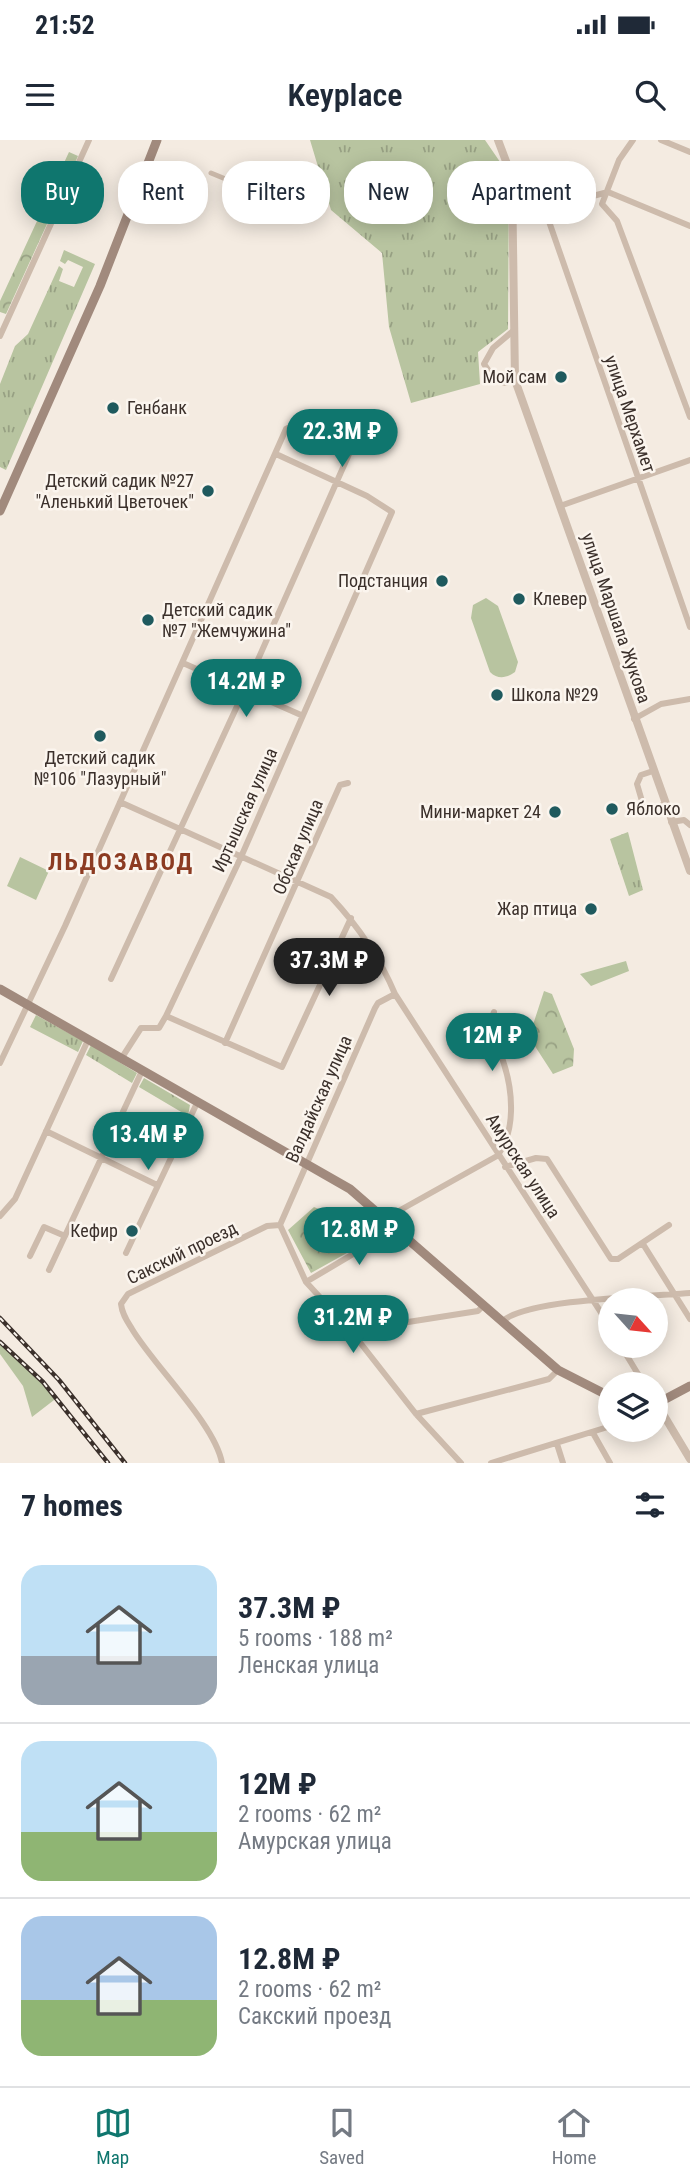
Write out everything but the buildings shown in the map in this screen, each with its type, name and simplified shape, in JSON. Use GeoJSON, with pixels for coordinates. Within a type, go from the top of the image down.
{"type":"FeatureCollection","features":[{"type":"Feature","properties":{"kind":"main road"},"geometry":{"type":"LineString","coordinates":[[0,511],[100,286],[156,141]]}},
{"type":"Feature","properties":{"kind":"main road"},"geometry":{"type":"LineString","coordinates":[[0,989],[349,1189],[386,1218],[558,1370],[598,1390]]}},
{"type":"Feature","properties":{"kind":"main road"},"geometry":{"type":"LineString","coordinates":[[668,1398],[690,1386]]}},
{"type":"Feature","properties":{"kind":"street"},"geometry":{"type":"LineString","coordinates":[[0,336],[89,140]]}},
{"type":"Feature","properties":{"kind":"street","name":"улица Маршала Жукова"},"geometry":{"type":"LineString","coordinates":[[498,140],[508,161]]}},
{"type":"Feature","properties":{"kind":"street"},"geometry":{"type":"LineString","coordinates":[[633,140],[619,160],[602,204],[617,221],[690,417]]}},
{"type":"Feature","properties":{"kind":"street"},"geometry":{"type":"LineString","coordinates":[[661,140],[690,152]]}},
{"type":"Feature","properties":{"kind":"street"},"geometry":{"type":"LineString","coordinates":[[211,173],[222,178]]}},
{"type":"Feature","properties":{"kind":"street"},"geometry":{"type":"LineString","coordinates":[[596,195],[608,192],[690,226]]}},
{"type":"Feature","properties":{"kind":"street","name":"улица Маршала Жукова"},"geometry":{"type":"LineString","coordinates":[[513,224],[515,377],[634,719],[671,822],[687,856],[690,871]]}},
{"type":"Feature","properties":{"kind":"street","name":"улица Мерхамет"},"geometry":{"type":"LineString","coordinates":[[550,224],[690,627]]}},
{"type":"Feature","properties":{"kind":"street"},"geometry":{"type":"LineString","coordinates":[[513,331],[493,348],[484,364],[495,380],[505,383],[515,377]]}},
{"type":"Feature","properties":{"kind":"street"},"geometry":{"type":"LineString","coordinates":[[0,1063],[290,426],[306,419],[313,421],[328,413],[335,437],[353,445],[245,689],[111,979]]}},
{"type":"Feature","properties":{"kind":"street"},"geometry":{"type":"LineString","coordinates":[[276,454],[336,481]]}},
{"type":"Feature","properties":{"kind":"street"},"geometry":{"type":"LineString","coordinates":[[560,506],[690,460]]}},
{"type":"Feature","properties":{"kind":"street","name":"Иртышская улица"},"geometry":{"type":"LineString","coordinates":[[166,1016],[241,857],[392,512],[336,481]]}},
{"type":"Feature","properties":{"kind":"street"},"geometry":{"type":"LineString","coordinates":[[183,663],[301,715]]}},
{"type":"Feature","properties":{"kind":"street"},"geometry":{"type":"LineString","coordinates":[[634,719],[661,704],[690,699]]}},
{"type":"Feature","properties":{"kind":"street"},"geometry":{"type":"LineString","coordinates":[[653,771],[641,775],[638,784],[644,808],[652,809],[665,804]]}},
{"type":"Feature","properties":{"kind":"street","name":"Обская улица"},"geometry":{"type":"LineString","coordinates":[[225,1043],[340,785],[348,783]]}},
{"type":"Feature","properties":{"kind":"street","name":"Амурская улица"},"geometry":{"type":"LineString","coordinates":[[120,802],[331,897],[351,918],[384,970],[395,995],[497,1156],[598,1306]]}},
{"type":"Feature","properties":{"kind":"street"},"geometry":{"type":"LineString","coordinates":[[671,822],[684,820],[690,825]]}},
{"type":"Feature","properties":{"kind":"street"},"geometry":{"type":"LineString","coordinates":[[121,1059],[141,1028],[159,1028],[166,1016],[282,1067],[351,918]]}},
{"type":"Feature","properties":{"kind":"street","name":"Валдайская улица"},"geometry":{"type":"LineString","coordinates":[[280,1225],[375,1008],[378,1003],[395,995]]}},
{"type":"Feature","properties":{"kind":"street"},"geometry":{"type":"LineString","coordinates":[[386,1218],[497,1156],[505,1144],[511,1104],[505,1069],[493,1033],[494,1012]]}},
{"type":"Feature","properties":{"kind":"street"},"geometry":{"type":"LineString","coordinates":[[0,1216],[15,1199],[88,1040]]}},
{"type":"Feature","properties":{"kind":"street"},"geometry":{"type":"LineString","coordinates":[[49,1270],[142,1071]]}},
{"type":"Feature","properties":{"kind":"street"},"geometry":{"type":"LineString","coordinates":[[126,1253],[197,1103]]}},
{"type":"Feature","properties":{"kind":"street"},"geometry":{"type":"LineString","coordinates":[[46,1131],[157,1185]]}},
{"type":"Feature","properties":{"kind":"street"},"geometry":{"type":"LineString","coordinates":[[505,1167],[536,1158],[549,1162],[608,1257],[618,1258],[669,1225]]}},
{"type":"Feature","properties":{"kind":"street"},"geometry":{"type":"LineString","coordinates":[[280,1225],[306,1282],[351,1331],[416,1414],[461,1463]]}},
{"type":"Feature","properties":{"kind":"street","name":"Сакский проезд"},"geometry":{"type":"LineString","coordinates":[[222,1463],[216,1443],[145,1350],[122,1313],[121,1304],[128,1294],[267,1226],[280,1225]]}},
{"type":"Feature","properties":{"kind":"street"},"geometry":{"type":"LineString","coordinates":[[30,1255],[44,1227],[65,1236]]}},
{"type":"Feature","properties":{"kind":"street"},"geometry":{"type":"LineString","coordinates":[[306,1282],[397,1228]]}},
{"type":"Feature","properties":{"kind":"street"},"geometry":{"type":"LineString","coordinates":[[643,1244],[690,1319]]}},
{"type":"Feature","properties":{"kind":"street"},"geometry":{"type":"LineString","coordinates":[[502,1322],[528,1311],[593,1298],[690,1293]]}},
{"type":"Feature","properties":{"kind":"street"},"geometry":{"type":"LineString","coordinates":[[351,1331],[478,1311],[484,1305]]}},
{"type":"Feature","properties":{"kind":"street"},"geometry":{"type":"LineString","coordinates":[[416,1414],[549,1379],[558,1370]]}},
{"type":"Feature","properties":{"kind":"street"},"geometry":{"type":"LineString","coordinates":[[668,1423],[690,1459]]}},
{"type":"Feature","properties":{"kind":"street"},"geometry":{"type":"LineString","coordinates":[[491,1463],[598,1431]]}},
{"type":"Feature","properties":{"kind":"street"},"geometry":{"type":"LineString","coordinates":[[593,1433],[610,1463]]}},
{"type":"Feature","properties":{"kind":"street"},"geometry":{"type":"LineString","coordinates":[[557,1444],[563,1463]]}},
{"type":"Feature","properties":{"kind":"green space"},"geometry":{"type":"Polygon","coordinates":[[[310,140],[485,140],[499,161],[447,161],[447,224],[509,224],[508,329],[478,352],[480,384],[411,403],[389,327],[382,253],[348,224],[433,224],[433,161],[344,161],[344,221],[330,207],[330,161],[316,161],[310,140]]]}},
{"type":"Feature","properties":{"kind":"green space"},"geometry":{"type":"Polygon","coordinates":[[[69,152],[78,156],[76,161],[65,161],[69,152]]]}},
{"type":"Feature","properties":{"kind":"green space"},"geometry":{"type":"Polygon","coordinates":[[[36,224],[47,224],[6,314],[0,312],[0,301],[36,224]]]}},
{"type":"Feature","properties":{"kind":"green space"},"geometry":{"type":"Polygon","coordinates":[[[64,250],[95,264],[6,470],[0,467],[0,384],[15,346],[28,334],[59,266],[63,269],[59,281],[74,287],[83,267],[68,260],[65,264],[60,261],[64,250]]]}},
{"type":"Feature","properties":{"kind":"green space"},"geometry":{"type":"Polygon","coordinates":[[[486,598],[498,606],[518,662],[515,672],[506,677],[490,672],[471,618],[473,605],[486,598]]]}},
{"type":"Feature","properties":{"kind":"green space"},"geometry":{"type":"Polygon","coordinates":[[[628,832],[643,890],[629,896],[610,839],[628,832]]]}},
{"type":"Feature","properties":{"kind":"green space"},"geometry":{"type":"Polygon","coordinates":[[[20,857],[49,871],[36,900],[7,886],[20,857]]]}},
{"type":"Feature","properties":{"kind":"green space"},"geometry":{"type":"Polygon","coordinates":[[[626,961],[629,971],[591,986],[580,974],[626,961]]]}},
{"type":"Feature","properties":{"kind":"green space"},"geometry":{"type":"Polygon","coordinates":[[[544,991],[552,994],[574,1049],[573,1066],[553,1074],[529,1037],[544,991]]]}},
{"type":"Feature","properties":{"kind":"green space"},"geometry":{"type":"Polygon","coordinates":[[[36,1015],[83,1041],[78,1052],[30,1027],[36,1015]]]}},
{"type":"Feature","properties":{"kind":"green space"},"geometry":{"type":"Polygon","coordinates":[[[91,1045],[137,1073],[132,1083],[86,1055],[91,1045]]]}},
{"type":"Feature","properties":{"kind":"green space"},"geometry":{"type":"Polygon","coordinates":[[[144,1078],[190,1105],[188,1116],[139,1087],[144,1078]]]}},
{"type":"Feature","properties":{"kind":"green space"},"geometry":{"type":"Polygon","coordinates":[[[314,1207],[343,1219],[354,1208],[381,1234],[311,1273],[288,1230],[314,1207]]]}},
{"type":"Feature","properties":{"kind":"green space"},"geometry":{"type":"Polygon","coordinates":[[[0,1344],[30,1368],[58,1397],[32,1417],[23,1386],[0,1354],[0,1344]]]}},
{"type":"Feature","properties":{"kind":"railway"},"geometry":{"type":"LineString","coordinates":[[0,1318],[59,1380],[125,1463]]}},
{"type":"Feature","properties":{"kind":"railway"},"geometry":{"type":"LineString","coordinates":[[0,1342],[43,1382],[108,1463]]}},
{"type":"Feature","properties":{"kind":"place","name":"Мой сам"},"geometry":{"type":"Point","coordinates":[561,377]}},
{"type":"Feature","properties":{"kind":"place","name":"Генбанк"},"geometry":{"type":"Point","coordinates":[113,408]}},
{"type":"Feature","properties":{"kind":"place","name":"Детский садик №27 \"Аленький Цветочек\""},"geometry":{"type":"Point","coordinates":[208,491]}},
{"type":"Feature","properties":{"kind":"place","name":"Подстанция"},"geometry":{"type":"Point","coordinates":[442,581]}},
{"type":"Feature","properties":{"kind":"place","name":"Клевер"},"geometry":{"type":"Point","coordinates":[519,599]}},
{"type":"Feature","properties":{"kind":"place","name":"Детский садик №7 \"Жемчужина\""},"geometry":{"type":"Point","coordinates":[148,620]}},
{"type":"Feature","properties":{"kind":"place","name":"Школа №29"},"geometry":{"type":"Point","coordinates":[497,695]}},
{"type":"Feature","properties":{"kind":"place","name":"Детский садик №106 \"Лазурный\""},"geometry":{"type":"Point","coordinates":[100,736]}},
{"type":"Feature","properties":{"kind":"place","name":"Яблоко"},"geometry":{"type":"Point","coordinates":[612,809]}},
{"type":"Feature","properties":{"kind":"place","name":"Мини-маркет 24"},"geometry":{"type":"Point","coordinates":[555,812]}},
{"type":"Feature","properties":{"kind":"place","name":"Жар птица"},"geometry":{"type":"Point","coordinates":[591,909]}},
{"type":"Feature","properties":{"kind":"place","name":"Кефир"},"geometry":{"type":"Point","coordinates":[132,1231]}},
{"type":"Feature","properties":{"kind":"district","name":"ЛЬДОЗАВОД"},"geometry":{"type":"Point","coordinates":[121,862]}}]}
